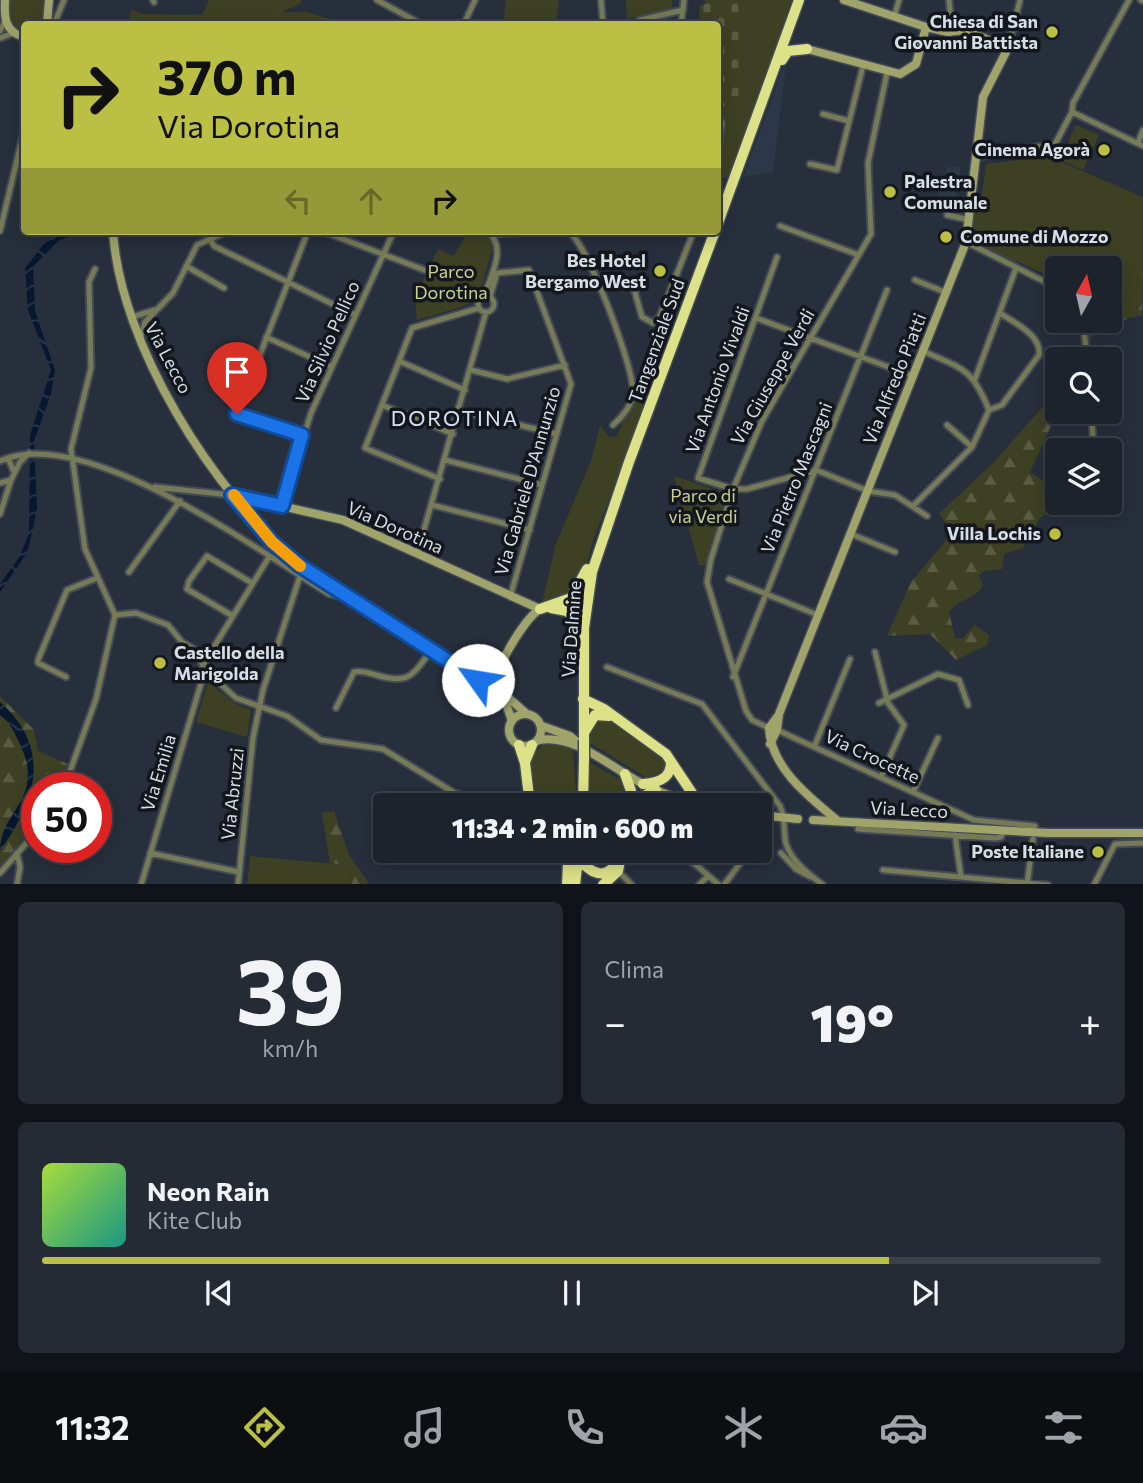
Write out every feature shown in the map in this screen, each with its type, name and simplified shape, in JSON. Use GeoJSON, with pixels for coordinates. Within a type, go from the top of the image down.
{"type":"FeatureCollection","features":[{"type":"Feature","properties":{"kind":"highway"},"geometry":{"type":"LineString","coordinates":[[776,62],[789,32],[797,0]]}},
{"type":"Feature","properties":{"kind":"highway"},"geometry":{"type":"LineString","coordinates":[[721,215],[762,106],[797,0]]}},
{"type":"Feature","properties":{"kind":"highway"},"geometry":{"type":"LineString","coordinates":[[789,32],[796,43],[807,49]]}},
{"type":"Feature","properties":{"kind":"highway"},"geometry":{"type":"LineString","coordinates":[[762,106],[785,54],[807,49]]}},
{"type":"Feature","properties":{"kind":"highway","name":"Tangenziale Sud"},"geometry":{"type":"LineString","coordinates":[[629,462],[714,235]]}},
{"type":"Feature","properties":{"kind":"highway"},"geometry":{"type":"LineString","coordinates":[[540,609],[571,598],[583,581],[598,533],[629,462]]}},
{"type":"Feature","properties":{"kind":"highway","name":"Via Dalmine"},"geometry":{"type":"LineString","coordinates":[[583,793],[584,628],[592,572],[629,462]]}},
{"type":"Feature","properties":{"kind":"highway"},"geometry":{"type":"LineString","coordinates":[[540,609],[567,611],[584,628]]}},
{"type":"Feature","properties":{"kind":"highway"},"geometry":{"type":"LineString","coordinates":[[583,699],[620,721],[671,761],[692,793]]}},
{"type":"Feature","properties":{"kind":"highway"},"geometry":{"type":"LineString","coordinates":[[584,737],[595,715],[606,714],[620,721]]}},
{"type":"Feature","properties":{"kind":"highway"},"geometry":{"type":"LineString","coordinates":[[525,763],[536,742]]}},
{"type":"Feature","properties":{"kind":"highway"},"geometry":{"type":"LineString","coordinates":[[519,745],[525,763],[529,793]]}},
{"type":"Feature","properties":{"kind":"highway"},"geometry":{"type":"LineString","coordinates":[[643,784],[664,779],[670,771],[671,761]]}},
{"type":"Feature","properties":{"kind":"highway"},"geometry":{"type":"LineString","coordinates":[[625,774],[631,793]]}},
{"type":"Feature","properties":{"kind":"highway"},"geometry":{"type":"LineString","coordinates":[[650,793],[656,790]]}},
{"type":"Feature","properties":{"kind":"highway"},"geometry":{"type":"LineString","coordinates":[[567,863],[567,884]]}},
{"type":"Feature","properties":{"kind":"highway"},"geometry":{"type":"LineString","coordinates":[[575,884],[578,863]]}},
{"type":"Feature","properties":{"kind":"highway"},"geometry":{"type":"LineString","coordinates":[[584,863],[589,871],[603,875],[611,872],[616,863]]}},
{"type":"Feature","properties":{"kind":"highway"},"geometry":{"type":"LineString","coordinates":[[603,884],[618,872],[620,863]]}},
{"type":"Feature","properties":{"kind":"main road"},"geometry":{"type":"LineString","coordinates":[[5,0],[3,14],[14,33],[21,36]]}},
{"type":"Feature","properties":{"kind":"main road"},"geometry":{"type":"LineString","coordinates":[[47,21],[49,0]]}},
{"type":"Feature","properties":{"kind":"main road"},"geometry":{"type":"LineString","coordinates":[[844,0],[926,27],[948,32],[964,30],[1008,48]]}},
{"type":"Feature","properties":{"kind":"main road"},"geometry":{"type":"LineString","coordinates":[[807,49],[887,73],[900,74],[914,67],[926,27]]}},
{"type":"Feature","properties":{"kind":"main road","name":"Via Alfredo Piatti"},"geometry":{"type":"LineString","coordinates":[[773,729],[966,242],[982,97],[1008,48]]}},
{"type":"Feature","properties":{"kind":"main road","name":"Via Lecco"},"geometry":{"type":"LineString","coordinates":[[113,235],[118,276],[129,317],[140,344],[201,450],[232,495],[272,542],[345,597],[504,694],[527,714]]}},
{"type":"Feature","properties":{"kind":"main road","name":"Via Dorotina"},"geometry":{"type":"LineString","coordinates":[[232,495],[343,520],[540,609]]}},
{"type":"Feature","properties":{"kind":"main road"},"geometry":{"type":"LineString","coordinates":[[504,694],[499,676],[500,668],[523,625],[540,609]]}},
{"type":"Feature","properties":{"kind":"main road","name":"Via Lecco"},"geometry":{"type":"LineString","coordinates":[[492,689],[506,704],[512,721]]}},
{"type":"Feature","properties":{"kind":"main road"},"geometry":{"type":"LineString","coordinates":[[600,759],[570,736],[542,726],[536,718],[527,714],[512,721],[509,735],[519,745],[553,737],[665,793]]}},
{"type":"Feature","properties":{"kind":"main road"},"geometry":{"type":"LineString","coordinates":[[536,742],[542,726]]}},
{"type":"Feature","properties":{"kind":"main road"},"geometry":{"type":"LineString","coordinates":[[773,729],[770,744],[791,778],[839,821]]}},
{"type":"Feature","properties":{"kind":"main road","name":"Via Lecco"},"geometry":{"type":"LineString","coordinates":[[817,803],[820,811],[814,820],[1048,833],[1143,830]]}},
{"type":"Feature","properties":{"kind":"main road"},"geometry":{"type":"LineString","coordinates":[[772,816],[797,819]]}},
{"type":"Feature","properties":{"kind":"main road","name":"Via Lecco"},"geometry":{"type":"LineString","coordinates":[[1048,833],[1143,830]]}},
{"type":"Feature","properties":{"kind":"street"},"geometry":{"type":"LineString","coordinates":[[55,21],[64,0]]}},
{"type":"Feature","properties":{"kind":"street"},"geometry":{"type":"LineString","coordinates":[[465,21],[475,0]]}},
{"type":"Feature","properties":{"kind":"street"},"geometry":{"type":"LineString","coordinates":[[601,0],[603,21]]}},
{"type":"Feature","properties":{"kind":"street"},"geometry":{"type":"LineString","coordinates":[[681,21],[684,0]]}},
{"type":"Feature","properties":{"kind":"street"},"geometry":{"type":"LineString","coordinates":[[894,17],[899,0]]}},
{"type":"Feature","properties":{"kind":"street"},"geometry":{"type":"LineString","coordinates":[[948,32],[951,21],[950,0]]}},
{"type":"Feature","properties":{"kind":"street"},"geometry":{"type":"LineString","coordinates":[[1008,48],[1020,0]]}},
{"type":"Feature","properties":{"kind":"street"},"geometry":{"type":"LineString","coordinates":[[977,157],[1051,147],[1072,112],[1073,103],[1129,0]]}},
{"type":"Feature","properties":{"kind":"street"},"geometry":{"type":"LineString","coordinates":[[380,1],[416,21]]}},
{"type":"Feature","properties":{"kind":"street"},"geometry":{"type":"LineString","coordinates":[[638,21],[683,9]]}},
{"type":"Feature","properties":{"kind":"street"},"geometry":{"type":"LineString","coordinates":[[0,31],[3,14]]}},
{"type":"Feature","properties":{"kind":"street"},"geometry":{"type":"LineString","coordinates":[[0,38],[14,33]]}},
{"type":"Feature","properties":{"kind":"street"},"geometry":{"type":"LineString","coordinates":[[810,164],[837,170],[863,66]]}},
{"type":"Feature","properties":{"kind":"street","name":"Via Giuseppe Verdi"},"geometry":{"type":"LineString","coordinates":[[773,729],[750,717],[733,677],[707,582],[733,489],[762,421],[872,230],[868,163],[887,73]]}},
{"type":"Feature","properties":{"kind":"street"},"geometry":{"type":"LineString","coordinates":[[1072,112],[1140,144],[1143,130]]}},
{"type":"Feature","properties":{"kind":"street"},"geometry":{"type":"LineString","coordinates":[[822,114],[849,121]]}},
{"type":"Feature","properties":{"kind":"street"},"geometry":{"type":"LineString","coordinates":[[0,230],[21,144]]}},
{"type":"Feature","properties":{"kind":"street"},"geometry":{"type":"LineString","coordinates":[[0,199],[8,201]]}},
{"type":"Feature","properties":{"kind":"street"},"geometry":{"type":"LineString","coordinates":[[947,215],[970,220]]}},
{"type":"Feature","properties":{"kind":"street"},"geometry":{"type":"LineString","coordinates":[[780,226],[859,255]]}},
{"type":"Feature","properties":{"kind":"street"},"geometry":{"type":"LineString","coordinates":[[140,344],[145,322],[173,293],[197,245],[219,235]]}},
{"type":"Feature","properties":{"kind":"street"},"geometry":{"type":"LineString","coordinates":[[302,435],[237,414],[306,235]]}},
{"type":"Feature","properties":{"kind":"street"},"geometry":{"type":"LineString","coordinates":[[332,235],[427,271]]}},
{"type":"Feature","properties":{"kind":"street","name":"Via Silvio Pellico"},"geometry":{"type":"LineString","coordinates":[[282,506],[302,435],[392,235]]}},
{"type":"Feature","properties":{"kind":"street"},"geometry":{"type":"LineString","coordinates":[[487,297],[498,250],[490,235]]}},
{"type":"Feature","properties":{"kind":"street"},"geometry":{"type":"LineString","coordinates":[[573,235],[578,239],[599,282],[614,322],[633,392],[623,416],[613,425]]}},
{"type":"Feature","properties":{"kind":"street"},"geometry":{"type":"LineString","coordinates":[[632,282],[642,317],[653,323],[660,316],[692,235]]}},
{"type":"Feature","properties":{"kind":"street"},"geometry":{"type":"LineString","coordinates":[[208,240],[214,246],[355,315]]}},
{"type":"Feature","properties":{"kind":"street"},"geometry":{"type":"LineString","coordinates":[[966,242],[1045,282]]}},
{"type":"Feature","properties":{"kind":"street","name":"Via Antonio Vivaldi"},"geometry":{"type":"LineString","coordinates":[[733,489],[698,478],[777,257]]}},
{"type":"Feature","properties":{"kind":"street"},"geometry":{"type":"LineString","coordinates":[[186,266],[224,288]]}},
{"type":"Feature","properties":{"kind":"street"},"geometry":{"type":"LineString","coordinates":[[975,379],[1016,268]]}},
{"type":"Feature","properties":{"kind":"street"},"geometry":{"type":"LineString","coordinates":[[70,772],[96,699],[115,615],[85,549],[71,449],[91,368],[89,282],[95,269]]}},
{"type":"Feature","properties":{"kind":"street","name":"Via Gabriele D'Annunzio"},"geometry":{"type":"LineString","coordinates":[[487,297],[497,273],[529,270],[571,384],[510,597]]}},
{"type":"Feature","properties":{"kind":"street"},"geometry":{"type":"LineString","coordinates":[[915,280],[947,293]]}},
{"type":"Feature","properties":{"kind":"street","name":"Via Pietro Mascagni"},"geometry":{"type":"LineString","coordinates":[[733,677],[887,290]]}},
{"type":"Feature","properties":{"kind":"street"},"geometry":{"type":"LineString","coordinates":[[479,308],[478,301],[487,297]]}},
{"type":"Feature","properties":{"kind":"street"},"geometry":{"type":"LineString","coordinates":[[417,554],[466,390],[486,312],[494,305],[487,297]]}},
{"type":"Feature","properties":{"kind":"street"},"geometry":{"type":"LineString","coordinates":[[440,479],[365,448],[412,328],[479,308],[486,312]]}},
{"type":"Feature","properties":{"kind":"street"},"geometry":{"type":"LineString","coordinates":[[129,317],[155,310]]}},
{"type":"Feature","properties":{"kind":"street"},"geometry":{"type":"LineString","coordinates":[[913,506],[972,447],[989,410],[1002,405],[1039,355],[1040,347],[1021,327],[1000,313]]}},
{"type":"Feature","properties":{"kind":"street"},"geometry":{"type":"LineString","coordinates":[[756,318],[913,376]]}},
{"type":"Feature","properties":{"kind":"street"},"geometry":{"type":"LineString","coordinates":[[266,337],[332,367]]}},
{"type":"Feature","properties":{"kind":"street"},"geometry":{"type":"LineString","coordinates":[[923,351],[959,366],[975,379],[989,410]]}},
{"type":"Feature","properties":{"kind":"street"},"geometry":{"type":"LineString","coordinates":[[399,361],[466,390]]}},
{"type":"Feature","properties":{"kind":"street"},"geometry":{"type":"LineString","coordinates":[[471,370],[507,379],[565,365]]}},
{"type":"Feature","properties":{"kind":"street"},"geometry":{"type":"LineString","coordinates":[[382,405],[453,434]]}},
{"type":"Feature","properties":{"kind":"street"},"geometry":{"type":"LineString","coordinates":[[460,411],[556,433]]}},
{"type":"Feature","properties":{"kind":"street"},"geometry":{"type":"LineString","coordinates":[[947,425],[972,447]]}},
{"type":"Feature","properties":{"kind":"street"},"geometry":{"type":"LineString","coordinates":[[0,514],[14,472],[29,453]]}},
{"type":"Feature","properties":{"kind":"street"},"geometry":{"type":"LineString","coordinates":[[0,461],[29,453],[46,453],[72,458],[151,487],[180,501],[329,594],[345,597]]}},
{"type":"Feature","properties":{"kind":"street"},"geometry":{"type":"LineString","coordinates":[[8,458],[14,472]]}},
{"type":"Feature","properties":{"kind":"street"},"geometry":{"type":"LineString","coordinates":[[445,460],[542,485]]}},
{"type":"Feature","properties":{"kind":"street"},"geometry":{"type":"LineString","coordinates":[[733,489],[747,489],[816,470],[868,491],[890,493],[927,516]]}},
{"type":"Feature","properties":{"kind":"street"},"geometry":{"type":"LineString","coordinates":[[0,483],[11,480]]}},
{"type":"Feature","properties":{"kind":"street"},"geometry":{"type":"LineString","coordinates":[[151,487],[232,495]]}},
{"type":"Feature","properties":{"kind":"street"},"geometry":{"type":"LineString","coordinates":[[180,501],[173,493],[181,489]]}},
{"type":"Feature","properties":{"kind":"street"},"geometry":{"type":"LineString","coordinates":[[129,572],[180,501]]}},
{"type":"Feature","properties":{"kind":"street"},"geometry":{"type":"LineString","coordinates":[[432,505],[530,530]]}},
{"type":"Feature","properties":{"kind":"street"},"geometry":{"type":"LineString","coordinates":[[850,534],[895,552]]}},
{"type":"Feature","properties":{"kind":"street"},"geometry":{"type":"LineString","coordinates":[[233,616],[187,589],[189,582],[207,556],[252,583]]}},
{"type":"Feature","properties":{"kind":"street","name":"Via Emilia"},"geometry":{"type":"LineString","coordinates":[[141,884],[204,667],[269,556]]}},
{"type":"Feature","properties":{"kind":"street","name":"Via Abruzzi"},"geometry":{"type":"LineString","coordinates":[[238,884],[253,738],[300,576]]}},
{"type":"Feature","properties":{"kind":"street"},"geometry":{"type":"LineString","coordinates":[[66,677],[37,660],[67,590],[97,578]]}},
{"type":"Feature","properties":{"kind":"street"},"geometry":{"type":"LineString","coordinates":[[729,579],[818,615]]}},
{"type":"Feature","properties":{"kind":"street"},"geometry":{"type":"LineString","coordinates":[[115,615],[136,613],[160,621],[195,650],[204,667],[236,698],[286,716],[321,740],[383,749],[455,793]]}},
{"type":"Feature","properties":{"kind":"street"},"geometry":{"type":"LineString","coordinates":[[336,708],[354,672],[395,681],[404,679],[417,671],[431,651]]}},
{"type":"Feature","properties":{"kind":"street"},"geometry":{"type":"LineString","coordinates":[[874,652],[889,698],[888,703],[904,725],[881,777]]}},
{"type":"Feature","properties":{"kind":"street"},"geometry":{"type":"LineString","coordinates":[[815,745],[850,659]]}},
{"type":"Feature","properties":{"kind":"street"},"geometry":{"type":"LineString","coordinates":[[607,667],[702,704],[780,806],[786,818],[786,843],[790,852],[814,878]]}},
{"type":"Feature","properties":{"kind":"street"},"geometry":{"type":"LineString","coordinates":[[879,703],[938,674],[959,680],[968,705]]}},
{"type":"Feature","properties":{"kind":"street","name":"Via Crocette"},"geometry":{"type":"LineString","coordinates":[[773,729],[815,745],[974,820],[1035,826]]}},
{"type":"Feature","properties":{"kind":"street"},"geometry":{"type":"LineString","coordinates":[[913,792],[938,738]]}},
{"type":"Feature","properties":{"kind":"street","name":"Via Lecco"},"geometry":{"type":"LineString","coordinates":[[858,830],[998,838],[1004,830]]}},
{"type":"Feature","properties":{"kind":"street"},"geometry":{"type":"LineString","coordinates":[[1099,833],[1110,838],[1112,847]]}},
{"type":"Feature","properties":{"kind":"street"},"geometry":{"type":"LineString","coordinates":[[955,835],[961,877]]}},
{"type":"Feature","properties":{"kind":"street"},"geometry":{"type":"LineString","coordinates":[[1028,883],[1033,839]]}},
{"type":"Feature","properties":{"kind":"street"},"geometry":{"type":"LineString","coordinates":[[1094,884],[1112,847],[1120,841],[1142,843]]}},
{"type":"Feature","properties":{"kind":"street"},"geometry":{"type":"LineString","coordinates":[[0,873],[21,849]]}},
{"type":"Feature","properties":{"kind":"street"},"geometry":{"type":"LineString","coordinates":[[17,853],[20,867],[17,884]]}},
{"type":"Feature","properties":{"kind":"street"},"geometry":{"type":"LineString","coordinates":[[150,853],[239,872]]}},
{"type":"Feature","properties":{"kind":"street"},"geometry":{"type":"LineString","coordinates":[[781,853],[796,869],[823,884]]}},
{"type":"Feature","properties":{"kind":"street"},"geometry":{"type":"LineString","coordinates":[[693,863],[721,884],[739,863]]}},
{"type":"Feature","properties":{"kind":"street"},"geometry":{"type":"LineString","coordinates":[[883,870],[1048,884]]}},
{"type":"Feature","properties":{"kind":"street"},"geometry":{"type":"LineString","coordinates":[[623,876],[632,884]]}},
{"type":"Feature","properties":{"kind":"street"},"geometry":{"type":"LineString","coordinates":[[699,884],[708,876]]}},
{"type":"Feature","properties":{"kind":"shaded area"},"geometry":{"type":"Polygon","coordinates":[[[786,65],[773,172],[744,176],[781,74],[786,65]]]}},
{"type":"Feature","properties":{"kind":"shaded area"},"geometry":{"type":"Polygon","coordinates":[[[947,167],[961,167],[956,198],[939,197],[939,184],[945,185],[947,167]]]}},
{"type":"Feature","properties":{"kind":"green space"},"geometry":{"type":"Polygon","coordinates":[[[9,0],[45,0],[44,21],[21,21],[21,32],[12,25],[9,0]]]}},
{"type":"Feature","properties":{"kind":"green space"},"geometry":{"type":"Polygon","coordinates":[[[209,0],[301,0],[301,3],[276,15],[202,15],[209,0]]]}},
{"type":"Feature","properties":{"kind":"green space"},"geometry":{"type":"Polygon","coordinates":[[[506,0],[559,0],[556,21],[503,21],[506,0]]]}},
{"type":"Feature","properties":{"kind":"green space"},"geometry":{"type":"Polygon","coordinates":[[[626,0],[672,0],[672,8],[627,19],[626,0]]]}},
{"type":"Feature","properties":{"kind":"green space"},"geometry":{"type":"Polygon","coordinates":[[[705,0],[755,0],[754,4],[746,3],[740,108],[721,106],[721,21],[699,21],[700,5],[705,4],[705,0]]]}},
{"type":"Feature","properties":{"kind":"green space"},"geometry":{"type":"Polygon","coordinates":[[[755,0],[792,0],[729,177],[721,178],[724,124],[721,120],[721,106],[740,107],[746,2],[754,4],[755,0]]]}},
{"type":"Feature","properties":{"kind":"green space"},"geometry":{"type":"Polygon","coordinates":[[[131,9],[142,14],[180,15],[306,12],[337,21],[129,21],[131,9]]]}},
{"type":"Feature","properties":{"kind":"green space"},"geometry":{"type":"Polygon","coordinates":[[[1076,125],[1099,135],[1083,170],[1060,160],[1076,125]]]}},
{"type":"Feature","properties":{"kind":"green space"},"geometry":{"type":"Polygon","coordinates":[[[1052,158],[1143,197],[1143,273],[1122,303],[1122,256],[1045,256],[1045,274],[1016,261],[1015,264],[971,242],[975,208],[980,209],[986,164],[1052,158]]]}},
{"type":"Feature","properties":{"kind":"green space","name":"Parco Dorotina"},"geometry":{"type":"Polygon","coordinates":[[[466,235],[485,235],[494,243],[478,299],[417,320],[415,298],[438,249],[454,256],[466,235]]]}},
{"type":"Feature","properties":{"kind":"green space"},"geometry":{"type":"Polygon","coordinates":[[[1143,273],[1142,315],[1122,321],[1122,303],[1143,273]]]}},
{"type":"Feature","properties":{"kind":"green space"},"geometry":{"type":"Polygon","coordinates":[[[1088,333],[1099,333],[1088,339],[1088,333]]]}},
{"type":"Feature","properties":{"kind":"green space"},"geometry":{"type":"Polygon","coordinates":[[[637,392],[644,409],[594,538],[585,570],[568,595],[541,607],[556,544],[591,461],[600,425],[609,437],[617,436],[637,392]]]}},
{"type":"Feature","properties":{"kind":"green space"},"geometry":{"type":"Polygon","coordinates":[[[1045,405],[1045,424],[1052,424],[1030,472],[1045,483],[1045,514],[1023,548],[1004,554],[1002,569],[984,571],[979,575],[983,586],[980,590],[949,612],[955,638],[962,639],[975,625],[989,635],[987,645],[956,660],[930,634],[887,636],[911,582],[953,532],[939,514],[995,461],[1045,405]]]}},
{"type":"Feature","properties":{"kind":"green space","name":"Parco di via Verdi"},"geometry":{"type":"Polygon","coordinates":[[[674,476],[726,493],[707,565],[699,565],[674,476]]]}},
{"type":"Feature","properties":{"kind":"green space"},"geometry":{"type":"Polygon","coordinates":[[[208,682],[236,704],[251,710],[247,737],[196,722],[208,682]]]}},
{"type":"Feature","properties":{"kind":"green space"},"geometry":{"type":"Polygon","coordinates":[[[0,696],[34,730],[38,751],[68,764],[65,772],[21,772],[21,847],[0,867],[0,696]]]}},
{"type":"Feature","properties":{"kind":"green space"},"geometry":{"type":"Polygon","coordinates":[[[601,719],[612,721],[664,757],[667,765],[661,777],[647,778],[590,743],[591,728],[601,719]]]}},
{"type":"Feature","properties":{"kind":"green space"},"geometry":{"type":"Polygon","coordinates":[[[546,742],[562,743],[573,749],[576,793],[533,793],[529,758],[546,742]]]}},
{"type":"Feature","properties":{"kind":"green space"},"geometry":{"type":"Polygon","coordinates":[[[589,762],[622,781],[625,793],[589,793],[589,762]]]}},
{"type":"Feature","properties":{"kind":"green space"},"geometry":{"type":"Polygon","coordinates":[[[334,811],[349,855],[369,884],[352,884],[346,865],[330,863],[322,813],[334,811]]]}},
{"type":"Feature","properties":{"kind":"green space"},"geometry":{"type":"Polygon","coordinates":[[[250,856],[346,865],[352,884],[247,884],[250,856]]]}},
{"type":"Feature","properties":{"kind":"water"},"geometry":{"type":"Polygon","coordinates":[[[59,235],[74,235],[59,240],[33,267],[35,311],[55,370],[51,394],[34,441],[37,508],[30,542],[27,553],[0,592],[0,584],[20,556],[29,533],[30,435],[51,370],[28,310],[25,268],[44,244],[59,235]]]}},
{"type":"Feature","properties":{"kind":"water"},"geometry":{"type":"Polygon","coordinates":[[[0,702],[17,720],[27,738],[33,756],[33,772],[27,772],[19,742],[9,724],[0,715],[0,702]]]}},
{"type":"Feature","properties":{"kind":"water"},"geometry":{"type":"Polygon","coordinates":[[[21,800],[21,817],[0,851],[7,824],[21,800]]]}},
{"type":"Feature","properties":{"kind":"slow traffic"},"geometry":{"type":"LineString","coordinates":[[234,495],[272,542],[300,566]]}},
{"type":"Feature","properties":{"kind":"place","name":"Chiesa di San Giovanni Battista"},"geometry":{"type":"Point","coordinates":[1052,32]}},
{"type":"Feature","properties":{"kind":"place","name":"Cinema Agorà"},"geometry":{"type":"Point","coordinates":[1104,150]}},
{"type":"Feature","properties":{"kind":"place","name":"Palestra Comunale"},"geometry":{"type":"Point","coordinates":[890,192]}},
{"type":"Feature","properties":{"kind":"place","name":"Comune di Mozzo"},"geometry":{"type":"Point","coordinates":[946,237]}},
{"type":"Feature","properties":{"kind":"place","name":"Bes Hotel Bergamo West"},"geometry":{"type":"Point","coordinates":[660,271]}},
{"type":"Feature","properties":{"kind":"place","name":"Villa Lochis"},"geometry":{"type":"Point","coordinates":[1055,534]}},
{"type":"Feature","properties":{"kind":"place","name":"Castello della Marigolda"},"geometry":{"type":"Point","coordinates":[160,663]}},
{"type":"Feature","properties":{"kind":"place","name":"Poste Italiane"},"geometry":{"type":"Point","coordinates":[1098,852]}},
{"type":"Feature","properties":{"kind":"district","name":"DOROTINA"},"geometry":{"type":"Point","coordinates":[455,419]}},
{"type":"Feature","properties":{"kind":"route"},"geometry":{"type":"LineString","coordinates":[[237,414],[302,435],[282,506],[232,495],[272,542],[299,565],[345,597],[478,680]]}}]}
